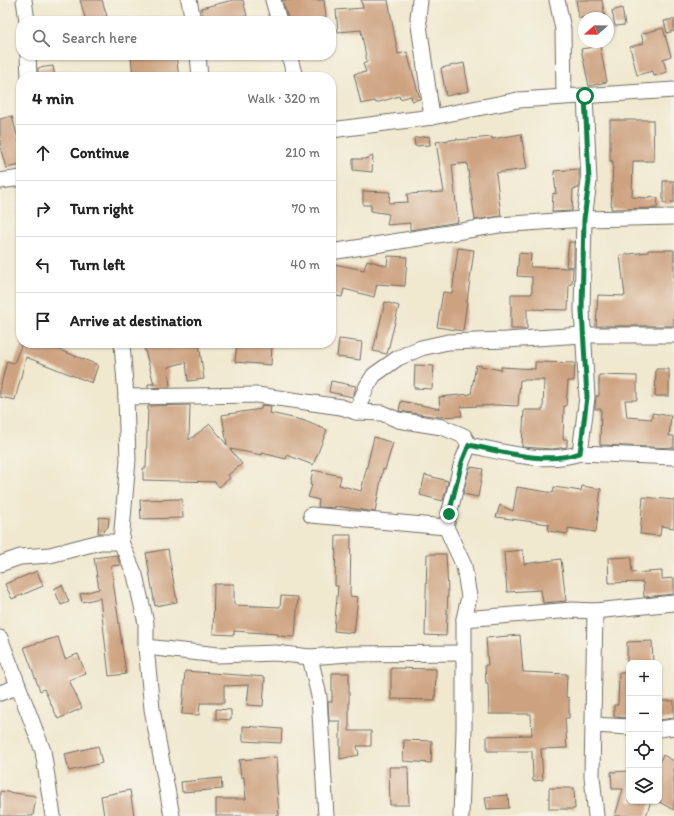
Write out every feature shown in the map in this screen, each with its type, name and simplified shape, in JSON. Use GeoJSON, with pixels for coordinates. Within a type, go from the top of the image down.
{"type":"FeatureCollection","features":[{"type":"Feature","properties":{"kind":"street"},"geometry":{"type":"LineString","coordinates":[[24,0],[26,16]]}},
{"type":"Feature","properties":{"kind":"street"},"geometry":{"type":"LineString","coordinates":[[189,0],[192,16]]}},
{"type":"Feature","properties":{"kind":"street"},"geometry":{"type":"LineString","coordinates":[[273,0],[278,16]]}},
{"type":"Feature","properties":{"kind":"street"},"geometry":{"type":"LineString","coordinates":[[420,0],[418,18],[432,117]]}},
{"type":"Feature","properties":{"kind":"street"},"geometry":{"type":"LineString","coordinates":[[557,0],[563,29],[564,96]]}},
{"type":"Feature","properties":{"kind":"street"},"geometry":{"type":"LineString","coordinates":[[28,60],[29,72]]}},
{"type":"Feature","properties":{"kind":"street"},"geometry":{"type":"LineString","coordinates":[[198,60],[200,72]]}},
{"type":"Feature","properties":{"kind":"street"},"geometry":{"type":"LineString","coordinates":[[290,60],[293,72]]}},
{"type":"Feature","properties":{"kind":"street"},"geometry":{"type":"LineString","coordinates":[[336,129],[432,117],[518,100],[674,90]]}},
{"type":"Feature","properties":{"kind":"street"},"geometry":{"type":"LineString","coordinates":[[580,453],[587,397],[582,335],[584,219],[589,181],[585,96]]}},
{"type":"Feature","properties":{"kind":"street"},"geometry":{"type":"LineString","coordinates":[[0,181],[16,179]]}},
{"type":"Feature","properties":{"kind":"street"},"geometry":{"type":"LineString","coordinates":[[336,251],[499,226],[584,219],[674,217]]}},
{"type":"Feature","properties":{"kind":"street"},"geometry":{"type":"LineString","coordinates":[[356,412],[367,386],[374,375],[398,358],[421,348],[448,342],[582,335],[674,335]]}},
{"type":"Feature","properties":{"kind":"street"},"geometry":{"type":"LineString","coordinates":[[122,348],[128,460],[121,542],[135,575],[146,623],[146,647],[152,709],[172,816]]}},
{"type":"Feature","properties":{"kind":"street"},"geometry":{"type":"LineString","coordinates":[[126,397],[257,395],[341,407],[356,412],[382,413],[398,420],[442,427],[464,436],[469,445],[523,456],[567,458],[580,453],[674,457]]}},
{"type":"Feature","properties":{"kind":"street"},"geometry":{"type":"LineString","coordinates":[[461,816],[464,729],[464,619],[469,597],[464,566],[446,527],[462,462],[469,445]]}},
{"type":"Feature","properties":{"kind":"street"},"geometry":{"type":"LineString","coordinates":[[311,515],[446,527]]}},
{"type":"Feature","properties":{"kind":"street"},"geometry":{"type":"LineString","coordinates":[[0,564],[20,557],[50,555],[100,542],[121,542]]}},
{"type":"Feature","properties":{"kind":"street"},"geometry":{"type":"LineString","coordinates":[[464,619],[572,610],[595,611],[674,603]]}},
{"type":"Feature","properties":{"kind":"street"},"geometry":{"type":"LineString","coordinates":[[595,611],[592,776],[596,816]]}},
{"type":"Feature","properties":{"kind":"street"},"geometry":{"type":"LineString","coordinates":[[0,638],[42,751],[53,816]]}},
{"type":"Feature","properties":{"kind":"street"},"geometry":{"type":"LineString","coordinates":[[146,647],[218,655],[275,653],[310,657],[429,652],[464,653]]}},
{"type":"Feature","properties":{"kind":"street"},"geometry":{"type":"LineString","coordinates":[[310,657],[319,696],[326,816]]}},
{"type":"Feature","properties":{"kind":"street"},"geometry":{"type":"LineString","coordinates":[[0,694],[17,687]]}},
{"type":"Feature","properties":{"kind":"street"},"geometry":{"type":"LineString","coordinates":[[593,725],[626,727]]}},
{"type":"Feature","properties":{"kind":"street"},"geometry":{"type":"LineString","coordinates":[[662,729],[674,727]]}},
{"type":"Feature","properties":{"kind":"building"},"geometry":{"type":"Polygon","coordinates":[[[80,0],[102,0],[107,16],[85,16],[80,0]]]}},
{"type":"Feature","properties":{"kind":"building"},"geometry":{"type":"Polygon","coordinates":[[[233,0],[243,0],[247,16],[203,16],[201,8],[233,0]]]}},
{"type":"Feature","properties":{"kind":"building"},"geometry":{"type":"Polygon","coordinates":[[[282,0],[324,0],[326,16],[287,16],[282,0]]]}},
{"type":"Feature","properties":{"kind":"building"},"geometry":{"type":"Polygon","coordinates":[[[361,0],[388,0],[398,54],[407,52],[420,99],[412,101],[411,96],[400,99],[399,96],[376,103],[375,101],[361,104],[354,74],[366,72],[363,64],[367,62],[361,30],[338,32],[336,10],[363,8],[361,0]]]}},
{"type":"Feature","properties":{"kind":"building"},"geometry":{"type":"Polygon","coordinates":[[[576,0],[602,0],[604,12],[578,12],[576,0]]]}},
{"type":"Feature","properties":{"kind":"building"},"geometry":{"type":"Polygon","coordinates":[[[622,8],[625,25],[615,26],[614,12],[612,11],[622,8]]]}},
{"type":"Feature","properties":{"kind":"building"},"geometry":{"type":"Polygon","coordinates":[[[674,19],[674,31],[667,33],[664,21],[674,19]]]}},
{"type":"Feature","properties":{"kind":"building"},"geometry":{"type":"Polygon","coordinates":[[[663,28],[671,56],[663,59],[667,72],[654,76],[653,71],[637,75],[630,47],[644,43],[641,34],[663,28]]]}},
{"type":"Feature","properties":{"kind":"building"},"geometry":{"type":"Polygon","coordinates":[[[600,48],[607,82],[589,86],[581,49],[600,48]]]}},
{"type":"Feature","properties":{"kind":"building"},"geometry":{"type":"Polygon","coordinates":[[[131,60],[177,60],[178,72],[133,72],[131,60]]]}},
{"type":"Feature","properties":{"kind":"building"},"geometry":{"type":"Polygon","coordinates":[[[464,63],[469,91],[446,96],[441,68],[464,63]]]}},
{"type":"Feature","properties":{"kind":"building"},"geometry":{"type":"Polygon","coordinates":[[[53,66],[54,72],[38,72],[38,68],[53,66]]]}},
{"type":"Feature","properties":{"kind":"building"},"geometry":{"type":"Polygon","coordinates":[[[12,116],[16,131],[16,166],[6,168],[0,147],[0,119],[12,116]]]}},
{"type":"Feature","properties":{"kind":"building"},"geometry":{"type":"Polygon","coordinates":[[[610,120],[653,120],[654,161],[633,161],[632,197],[649,198],[649,196],[658,198],[657,208],[611,209],[613,161],[610,161],[610,120]]]}},
{"type":"Feature","properties":{"kind":"building"},"geometry":{"type":"Polygon","coordinates":[[[521,134],[527,169],[496,173],[501,216],[475,220],[467,163],[452,165],[458,222],[410,230],[410,223],[387,225],[389,214],[371,211],[371,205],[363,205],[363,191],[390,192],[389,203],[408,202],[407,194],[444,192],[436,142],[492,137],[492,139],[521,134]]]}},
{"type":"Feature","properties":{"kind":"building"},"geometry":{"type":"Polygon","coordinates":[[[429,136],[430,145],[415,146],[414,138],[429,136]]]}},
{"type":"Feature","properties":{"kind":"building"},"geometry":{"type":"Polygon","coordinates":[[[373,156],[372,172],[353,170],[353,159],[365,159],[373,156]]]}},
{"type":"Feature","properties":{"kind":"building"},"geometry":{"type":"Polygon","coordinates":[[[579,169],[579,188],[573,189],[572,211],[552,212],[553,193],[556,194],[554,171],[579,169]]]}},
{"type":"Feature","properties":{"kind":"building"},"geometry":{"type":"Polygon","coordinates":[[[663,181],[674,181],[674,202],[663,203],[663,181]]]}},
{"type":"Feature","properties":{"kind":"building"},"geometry":{"type":"Polygon","coordinates":[[[569,242],[574,242],[574,267],[566,266],[569,242]]]}},
{"type":"Feature","properties":{"kind":"building"},"geometry":{"type":"Polygon","coordinates":[[[458,248],[474,250],[463,331],[437,327],[443,292],[452,293],[458,248]]]}},
{"type":"Feature","properties":{"kind":"building"},"geometry":{"type":"Polygon","coordinates":[[[648,250],[674,250],[674,326],[596,326],[598,295],[625,296],[620,255],[648,252],[648,250]]]}},
{"type":"Feature","properties":{"kind":"building"},"geometry":{"type":"Polygon","coordinates":[[[519,253],[531,254],[530,267],[573,268],[572,284],[569,284],[568,310],[527,309],[527,329],[511,329],[511,294],[532,294],[532,277],[517,276],[519,253]]]}},
{"type":"Feature","properties":{"kind":"building"},"geometry":{"type":"Polygon","coordinates":[[[388,256],[407,257],[405,286],[377,284],[374,297],[344,289],[342,297],[336,296],[336,264],[364,270],[367,260],[387,266],[388,256]]]}},
{"type":"Feature","properties":{"kind":"building"},"geometry":{"type":"Polygon","coordinates":[[[385,302],[399,306],[387,354],[373,351],[385,302]]]}},
{"type":"Feature","properties":{"kind":"building"},"geometry":{"type":"Polygon","coordinates":[[[339,339],[362,342],[360,360],[337,357],[339,339]]]}},
{"type":"Feature","properties":{"kind":"building"},"geometry":{"type":"Polygon","coordinates":[[[20,348],[55,348],[98,365],[92,383],[26,357],[15,400],[0,397],[0,388],[7,361],[14,363],[20,348]]]}},
{"type":"Feature","properties":{"kind":"building"},"geometry":{"type":"Polygon","coordinates":[[[144,348],[200,348],[204,379],[188,381],[186,362],[168,367],[170,387],[148,388],[148,384],[154,384],[144,348]]]}},
{"type":"Feature","properties":{"kind":"building"},"geometry":{"type":"Polygon","coordinates":[[[236,348],[272,348],[271,365],[235,362],[236,348]]]}},
{"type":"Feature","properties":{"kind":"building"},"geometry":{"type":"Polygon","coordinates":[[[535,362],[575,363],[574,381],[568,381],[566,406],[564,406],[563,439],[567,439],[567,447],[552,449],[522,447],[524,410],[543,410],[544,380],[520,380],[518,406],[496,405],[460,407],[462,416],[439,417],[399,411],[401,401],[440,409],[439,397],[471,394],[476,365],[501,370],[501,367],[535,369],[535,362]]]}},
{"type":"Feature","properties":{"kind":"building"},"geometry":{"type":"Polygon","coordinates":[[[415,365],[434,366],[432,389],[414,388],[415,365]]]}},
{"type":"Feature","properties":{"kind":"building"},"geometry":{"type":"Polygon","coordinates":[[[656,369],[669,369],[669,396],[655,396],[656,369]]]}},
{"type":"Feature","properties":{"kind":"building"},"geometry":{"type":"Polygon","coordinates":[[[599,375],[637,376],[637,400],[625,400],[627,417],[652,419],[652,413],[671,416],[669,436],[674,436],[674,448],[600,445],[601,409],[595,409],[596,396],[599,396],[599,375]]]}},
{"type":"Feature","properties":{"kind":"building"},"geometry":{"type":"Polygon","coordinates":[[[331,381],[356,386],[353,397],[329,392],[331,381]]]}},
{"type":"Feature","properties":{"kind":"building"},"geometry":{"type":"Polygon","coordinates":[[[190,405],[189,440],[210,424],[227,445],[222,415],[261,409],[262,405],[271,406],[270,413],[302,420],[327,430],[313,465],[287,455],[286,459],[262,453],[262,455],[230,449],[242,464],[228,475],[230,478],[219,487],[215,482],[143,480],[143,468],[146,468],[148,406],[190,405]]]}},
{"type":"Feature","properties":{"kind":"building"},"geometry":{"type":"Polygon","coordinates":[[[374,437],[393,443],[385,470],[383,469],[375,512],[335,506],[335,508],[318,507],[319,500],[308,497],[312,485],[310,485],[313,470],[341,476],[339,485],[361,491],[374,437]]]}},
{"type":"Feature","properties":{"kind":"building"},"geometry":{"type":"Polygon","coordinates":[[[470,467],[483,469],[478,497],[463,494],[470,467]]]}},
{"type":"Feature","properties":{"kind":"building"},"geometry":{"type":"Polygon","coordinates":[[[425,475],[448,481],[443,501],[420,495],[425,475]]]}},
{"type":"Feature","properties":{"kind":"building"},"geometry":{"type":"Polygon","coordinates":[[[582,486],[601,489],[596,532],[568,528],[568,534],[548,531],[549,524],[496,517],[500,505],[513,511],[517,487],[553,493],[554,487],[581,491],[582,486]]]}},
{"type":"Feature","properties":{"kind":"building"},"geometry":{"type":"Polygon","coordinates":[[[643,497],[674,500],[674,528],[661,526],[660,536],[640,534],[643,497]]]}},
{"type":"Feature","properties":{"kind":"building"},"geometry":{"type":"Polygon","coordinates":[[[182,499],[183,518],[141,519],[140,500],[182,499]]]}},
{"type":"Feature","properties":{"kind":"building"},"geometry":{"type":"Polygon","coordinates":[[[99,517],[109,518],[108,527],[102,533],[98,533],[99,517]]]}},
{"type":"Feature","properties":{"kind":"building"},"geometry":{"type":"Polygon","coordinates":[[[336,535],[351,535],[350,596],[358,597],[354,633],[334,631],[338,586],[335,586],[336,535]]]}},
{"type":"Feature","properties":{"kind":"building"},"geometry":{"type":"Polygon","coordinates":[[[168,549],[177,602],[155,606],[146,553],[168,549]]]}},
{"type":"Feature","properties":{"kind":"building"},"geometry":{"type":"Polygon","coordinates":[[[523,550],[524,564],[561,559],[566,601],[543,603],[541,590],[507,592],[504,552],[523,550]]]}},
{"type":"Feature","properties":{"kind":"building"},"geometry":{"type":"Polygon","coordinates":[[[427,554],[446,554],[448,592],[446,636],[425,635],[427,554]]]}},
{"type":"Feature","properties":{"kind":"building"},"geometry":{"type":"Polygon","coordinates":[[[117,555],[120,565],[111,566],[126,674],[109,676],[100,598],[82,602],[80,594],[99,589],[94,558],[117,555]]]}},
{"type":"Feature","properties":{"kind":"building"},"geometry":{"type":"Polygon","coordinates":[[[631,557],[632,573],[662,571],[662,579],[674,578],[674,594],[644,597],[643,582],[609,583],[608,558],[631,557]]]}},
{"type":"Feature","properties":{"kind":"building"},"geometry":{"type":"Polygon","coordinates":[[[37,571],[43,586],[12,599],[5,584],[37,571]]]}},
{"type":"Feature","properties":{"kind":"building"},"geometry":{"type":"Polygon","coordinates":[[[214,584],[234,584],[234,605],[280,607],[281,596],[298,597],[295,637],[278,636],[278,634],[234,631],[234,635],[213,634],[214,584]]]}},
{"type":"Feature","properties":{"kind":"building"},"geometry":{"type":"Polygon","coordinates":[[[62,585],[69,602],[61,605],[54,589],[62,585]]]}},
{"type":"Feature","properties":{"kind":"building"},"geometry":{"type":"Polygon","coordinates":[[[520,635],[523,672],[567,674],[566,697],[569,698],[569,718],[565,718],[567,748],[541,749],[543,780],[533,781],[532,751],[487,751],[487,736],[532,735],[531,714],[489,714],[488,683],[486,683],[485,665],[488,665],[486,638],[520,635]]]}},
{"type":"Feature","properties":{"kind":"building"},"geometry":{"type":"Polygon","coordinates":[[[58,637],[65,659],[78,654],[86,674],[69,680],[82,708],[58,719],[44,689],[40,691],[24,647],[58,637]]]}},
{"type":"Feature","properties":{"kind":"building"},"geometry":{"type":"Polygon","coordinates":[[[652,641],[653,660],[627,660],[627,642],[652,641]]]}},
{"type":"Feature","properties":{"kind":"building"},"geometry":{"type":"Polygon","coordinates":[[[391,668],[436,669],[435,700],[391,699],[391,668]]]}},
{"type":"Feature","properties":{"kind":"building"},"geometry":{"type":"Polygon","coordinates":[[[185,671],[265,677],[263,706],[247,705],[249,685],[224,686],[224,703],[200,703],[199,715],[182,714],[185,671]]]}},
{"type":"Feature","properties":{"kind":"building"},"geometry":{"type":"Polygon","coordinates":[[[332,673],[349,673],[349,731],[371,731],[371,746],[357,746],[359,755],[340,759],[340,721],[329,721],[328,702],[332,702],[332,673]]]}},
{"type":"Feature","properties":{"kind":"building"},"geometry":{"type":"Polygon","coordinates":[[[619,673],[626,673],[626,718],[614,717],[614,705],[618,705],[619,673]]]}},
{"type":"Feature","properties":{"kind":"building"},"geometry":{"type":"Polygon","coordinates":[[[662,701],[674,701],[674,718],[662,720],[662,701]]]}},
{"type":"Feature","properties":{"kind":"building"},"geometry":{"type":"Polygon","coordinates":[[[216,709],[231,710],[231,720],[216,719],[216,709]]]}},
{"type":"Feature","properties":{"kind":"building"},"geometry":{"type":"Polygon","coordinates":[[[243,726],[282,729],[281,743],[243,741],[243,726]]]}},
{"type":"Feature","properties":{"kind":"building"},"geometry":{"type":"Polygon","coordinates":[[[404,740],[432,741],[431,763],[403,761],[404,740]]]}},
{"type":"Feature","properties":{"kind":"building"},"geometry":{"type":"Polygon","coordinates":[[[98,746],[102,763],[69,771],[65,754],[98,746]]]}},
{"type":"Feature","properties":{"kind":"building"},"geometry":{"type":"Polygon","coordinates":[[[663,755],[674,761],[674,810],[662,804],[663,755]]]}},
{"type":"Feature","properties":{"kind":"building"},"geometry":{"type":"Polygon","coordinates":[[[277,757],[278,774],[276,774],[279,816],[216,816],[216,799],[246,799],[244,777],[241,777],[239,760],[277,757]]]}},
{"type":"Feature","properties":{"kind":"building"},"geometry":{"type":"Polygon","coordinates":[[[389,767],[408,767],[409,805],[390,805],[389,767]]]}},
{"type":"Feature","properties":{"kind":"building"},"geometry":{"type":"Polygon","coordinates":[[[626,771],[626,804],[650,804],[646,816],[615,816],[623,789],[612,789],[611,772],[626,771]]]}},
{"type":"Feature","properties":{"kind":"building"},"geometry":{"type":"Polygon","coordinates":[[[221,778],[222,789],[182,792],[181,782],[221,778]]]}},
{"type":"Feature","properties":{"kind":"building"},"geometry":{"type":"Polygon","coordinates":[[[549,788],[574,788],[575,809],[549,809],[549,788]]]}},
{"type":"Feature","properties":{"kind":"building"},"geometry":{"type":"Polygon","coordinates":[[[130,790],[134,816],[104,816],[101,796],[130,790]]]}},
{"type":"Feature","properties":{"kind":"building"},"geometry":{"type":"Polygon","coordinates":[[[0,791],[36,796],[33,816],[0,816],[0,791]]]}},
{"type":"Feature","properties":{"kind":"building"},"geometry":{"type":"Polygon","coordinates":[[[508,795],[509,808],[487,809],[485,797],[508,795]]]}},
{"type":"Feature","properties":{"kind":"route"},"geometry":{"type":"LineString","coordinates":[[449,514],[462,462],[469,445],[523,456],[567,458],[580,453],[587,397],[582,335],[584,219],[589,181],[585,96]]}}]}
